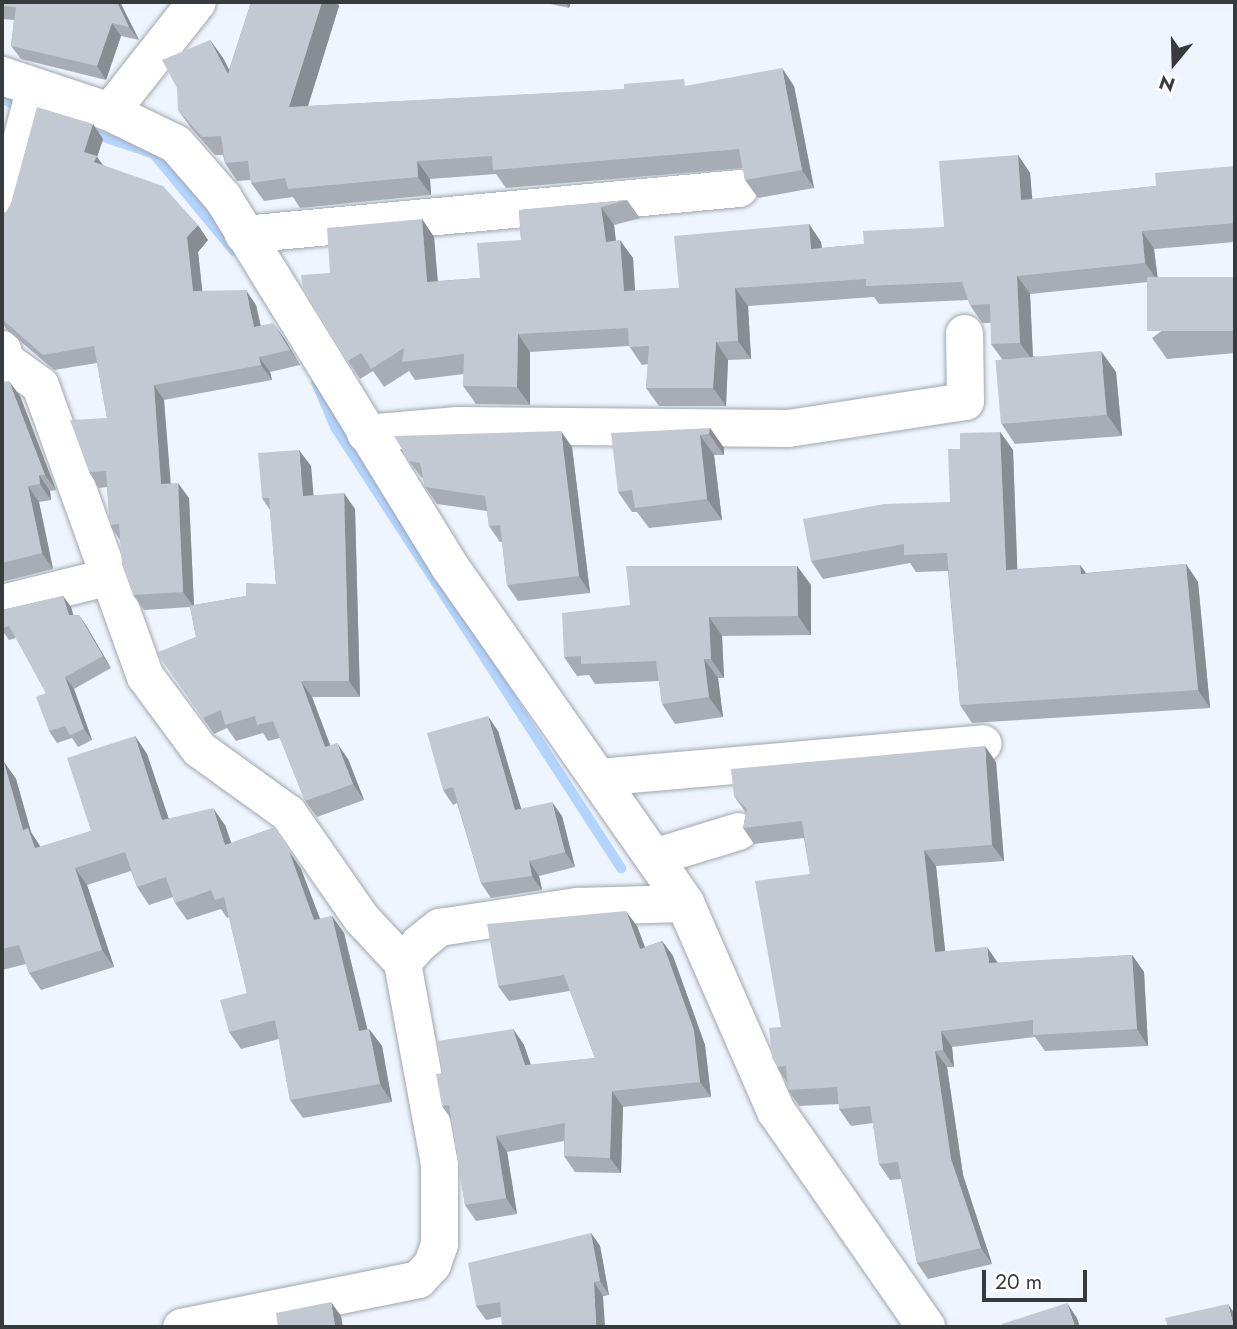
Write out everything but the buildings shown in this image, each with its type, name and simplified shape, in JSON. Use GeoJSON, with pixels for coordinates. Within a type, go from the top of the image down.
{"type":"FeatureCollection","features":[{"type":"Feature","properties":{"kind":"street"},"geometry":{"type":"LineString","coordinates":[[110,112],[197,2]]}},
{"type":"Feature","properties":{"kind":"street"},"geometry":{"type":"LineString","coordinates":[[2,212],[22,96],[110,112],[176,144],[223,198],[365,433],[685,903],[776,1111],[926,1327]]}},
{"type":"Feature","properties":{"kind":"street"},"geometry":{"type":"LineString","coordinates":[[243,234],[739,188]]}},
{"type":"Feature","properties":{"kind":"street"},"geometry":{"type":"LineString","coordinates":[[365,433],[458,425],[788,428],[965,401],[964,333]]}},
{"type":"Feature","properties":{"kind":"street"},"geometry":{"type":"LineString","coordinates":[[2,349],[5,360],[40,385],[145,676],[199,749],[288,813],[361,918],[402,962],[439,1164],[439,1244],[432,1264],[418,1279],[181,1327]]}},
{"type":"Feature","properties":{"kind":"street"},"geometry":{"type":"LineString","coordinates":[[2,603],[110,576]]}},
{"type":"Feature","properties":{"kind":"street"},"geometry":{"type":"LineString","coordinates":[[597,777],[983,743]]}},
{"type":"Feature","properties":{"kind":"street"},"geometry":{"type":"LineString","coordinates":[[653,857],[738,831]]}},
{"type":"Feature","properties":{"kind":"street"},"geometry":{"type":"LineString","coordinates":[[402,962],[439,927],[577,906],[685,903]]}},
{"type":"Feature","properties":{"kind":"waterway"},"geometry":{"type":"LineString","coordinates":[[2,99],[25,109]]}},
{"type":"Feature","properties":{"kind":"waterway"},"geometry":{"type":"LineString","coordinates":[[89,132],[154,154],[234,251]]}},
{"type":"Feature","properties":{"kind":"waterway"},"geometry":{"type":"LineString","coordinates":[[316,382],[335,427],[621,868]]}}]}
